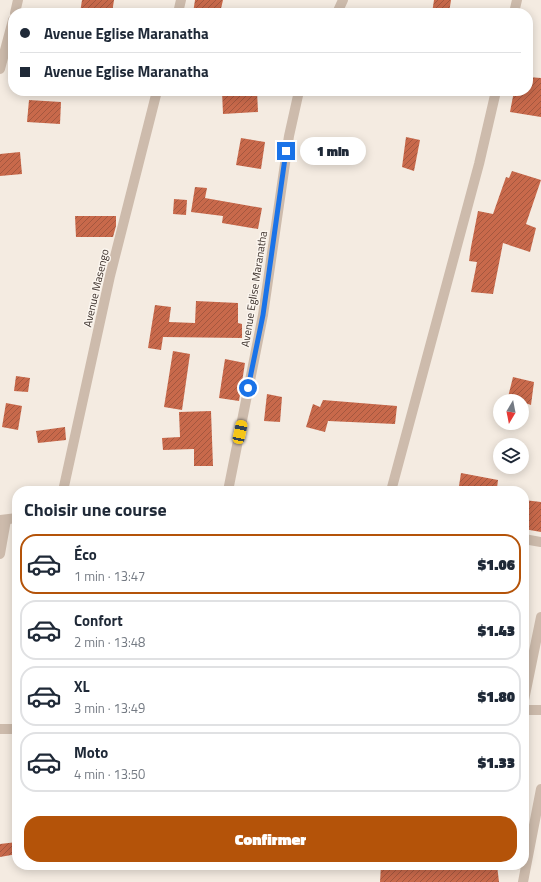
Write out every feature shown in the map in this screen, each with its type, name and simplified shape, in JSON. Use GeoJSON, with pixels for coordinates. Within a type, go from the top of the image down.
{"type":"FeatureCollection","features":[{"type":"Feature","properties":{"kind":"street"},"geometry":{"type":"LineString","coordinates":[[0,69],[8,39]]}},
{"type":"Feature","properties":{"kind":"street","name":"Avenue Masengo"},"geometry":{"type":"LineString","coordinates":[[64,486],[110,276],[156,96]]}},
{"type":"Feature","properties":{"kind":"street","name":"Avenue Eglise Maranatha"},"geometry":{"type":"LineString","coordinates":[[229,486],[263,315],[288,136],[298,96]]}},
{"type":"Feature","properties":{"kind":"street"},"geometry":{"type":"LineString","coordinates":[[392,486],[479,164],[495,96]]}},
{"type":"Feature","properties":{"kind":"street"},"geometry":{"type":"LineString","coordinates":[[0,554],[3,520]]}},
{"type":"Feature","properties":{"kind":"street"},"geometry":{"type":"LineString","coordinates":[[529,540],[541,542]]}},
{"type":"Feature","properties":{"kind":"street"},"geometry":{"type":"LineString","coordinates":[[529,676],[541,618]]}},
{"type":"Feature","properties":{"kind":"street"},"geometry":{"type":"LineString","coordinates":[[529,710],[541,710]]}},
{"type":"Feature","properties":{"kind":"street"},"geometry":{"type":"LineString","coordinates":[[0,729],[12,729]]}},
{"type":"Feature","properties":{"kind":"street"},"geometry":{"type":"LineString","coordinates":[[529,848],[541,789]]}},
{"type":"Feature","properties":{"kind":"street"},"geometry":{"type":"LineString","coordinates":[[522,882],[524,870]]}},
{"type":"Feature","properties":{"kind":"building"},"geometry":{"type":"Polygon","coordinates":[[[82,0],[114,0],[113,8],[81,8],[82,0]]]}},
{"type":"Feature","properties":{"kind":"building"},"geometry":{"type":"Polygon","coordinates":[[[195,0],[223,0],[221,8],[194,8],[195,0]]]}},
{"type":"Feature","properties":{"kind":"building"},"geometry":{"type":"Polygon","coordinates":[[[434,0],[451,0],[450,8],[433,8],[434,0]]]}},
{"type":"Feature","properties":{"kind":"building"},"geometry":{"type":"Polygon","coordinates":[[[533,77],[541,78],[541,117],[510,112],[513,96],[533,96],[533,77]]]}},
{"type":"Feature","properties":{"kind":"building"},"geometry":{"type":"Polygon","coordinates":[[[222,96],[257,96],[258,112],[223,114],[222,96]]]}},
{"type":"Feature","properties":{"kind":"building"},"geometry":{"type":"Polygon","coordinates":[[[29,100],[61,102],[60,124],[27,122],[29,100]]]}},
{"type":"Feature","properties":{"kind":"building"},"geometry":{"type":"Polygon","coordinates":[[[406,137],[420,140],[414,171],[402,167],[406,137]]]}},
{"type":"Feature","properties":{"kind":"building"},"geometry":{"type":"Polygon","coordinates":[[[241,138],[265,142],[261,169],[236,165],[241,138]]]}},
{"type":"Feature","properties":{"kind":"building"},"geometry":{"type":"Polygon","coordinates":[[[20,152],[22,174],[0,176],[0,154],[20,152]]]}},
{"type":"Feature","properties":{"kind":"building"},"geometry":{"type":"Polygon","coordinates":[[[512,171],[541,180],[526,224],[536,228],[530,252],[503,243],[493,294],[471,292],[477,262],[469,261],[478,211],[493,214],[506,177],[509,178],[512,171]]]}},
{"type":"Feature","properties":{"kind":"building"},"geometry":{"type":"Polygon","coordinates":[[[195,187],[207,188],[205,198],[262,208],[258,229],[222,223],[223,216],[191,212],[195,187]]]}},
{"type":"Feature","properties":{"kind":"building"},"geometry":{"type":"Polygon","coordinates":[[[174,199],[187,200],[186,215],[173,214],[174,199]]]}},
{"type":"Feature","properties":{"kind":"building"},"geometry":{"type":"Polygon","coordinates":[[[75,216],[116,216],[116,226],[113,237],[76,237],[75,216]]]}},
{"type":"Feature","properties":{"kind":"building"},"geometry":{"type":"Polygon","coordinates":[[[196,301],[238,303],[238,323],[242,324],[242,338],[163,337],[161,350],[148,348],[155,305],[171,307],[169,322],[195,323],[196,301]]]}},
{"type":"Feature","properties":{"kind":"building"},"geometry":{"type":"Polygon","coordinates":[[[173,351],[190,354],[182,410],[164,407],[173,351]]]}},
{"type":"Feature","properties":{"kind":"building"},"geometry":{"type":"Polygon","coordinates":[[[225,359],[245,363],[239,401],[219,398],[225,359]]]}},
{"type":"Feature","properties":{"kind":"building"},"geometry":{"type":"Polygon","coordinates":[[[16,376],[30,378],[28,392],[14,391],[16,376]]]}},
{"type":"Feature","properties":{"kind":"building"},"geometry":{"type":"Polygon","coordinates":[[[513,377],[534,382],[531,405],[529,404],[529,394],[509,394],[513,377]]]}},
{"type":"Feature","properties":{"kind":"building"},"geometry":{"type":"Polygon","coordinates":[[[267,394],[282,397],[280,422],[264,421],[267,394]]]}},
{"type":"Feature","properties":{"kind":"building"},"geometry":{"type":"Polygon","coordinates":[[[323,400],[397,406],[395,424],[328,421],[325,432],[306,427],[313,404],[320,407],[323,400]]]}},
{"type":"Feature","properties":{"kind":"building"},"geometry":{"type":"Polygon","coordinates":[[[6,403],[22,406],[18,430],[2,427],[6,403]]]}},
{"type":"Feature","properties":{"kind":"building"},"geometry":{"type":"Polygon","coordinates":[[[211,411],[213,466],[194,466],[194,449],[163,450],[162,438],[180,437],[179,412],[211,411]]]}},
{"type":"Feature","properties":{"kind":"building"},"geometry":{"type":"Polygon","coordinates":[[[65,427],[66,440],[38,443],[36,431],[65,427]]]}},
{"type":"Feature","properties":{"kind":"building"},"geometry":{"type":"Polygon","coordinates":[[[461,473],[498,480],[497,486],[459,486],[461,473]]]}},
{"type":"Feature","properties":{"kind":"building"},"geometry":{"type":"Polygon","coordinates":[[[529,501],[541,502],[541,532],[529,530],[529,501]]]}},
{"type":"Feature","properties":{"kind":"building"},"geometry":{"type":"Polygon","coordinates":[[[12,843],[12,855],[0,857],[0,844],[12,843]]]}},
{"type":"Feature","properties":{"kind":"building"},"geometry":{"type":"Polygon","coordinates":[[[381,870],[498,870],[499,882],[380,882],[381,870]]]}},
{"type":"Feature","properties":{"kind":"route"},"geometry":{"type":"LineString","coordinates":[[248,388],[263,315],[286,151]]}}]}
